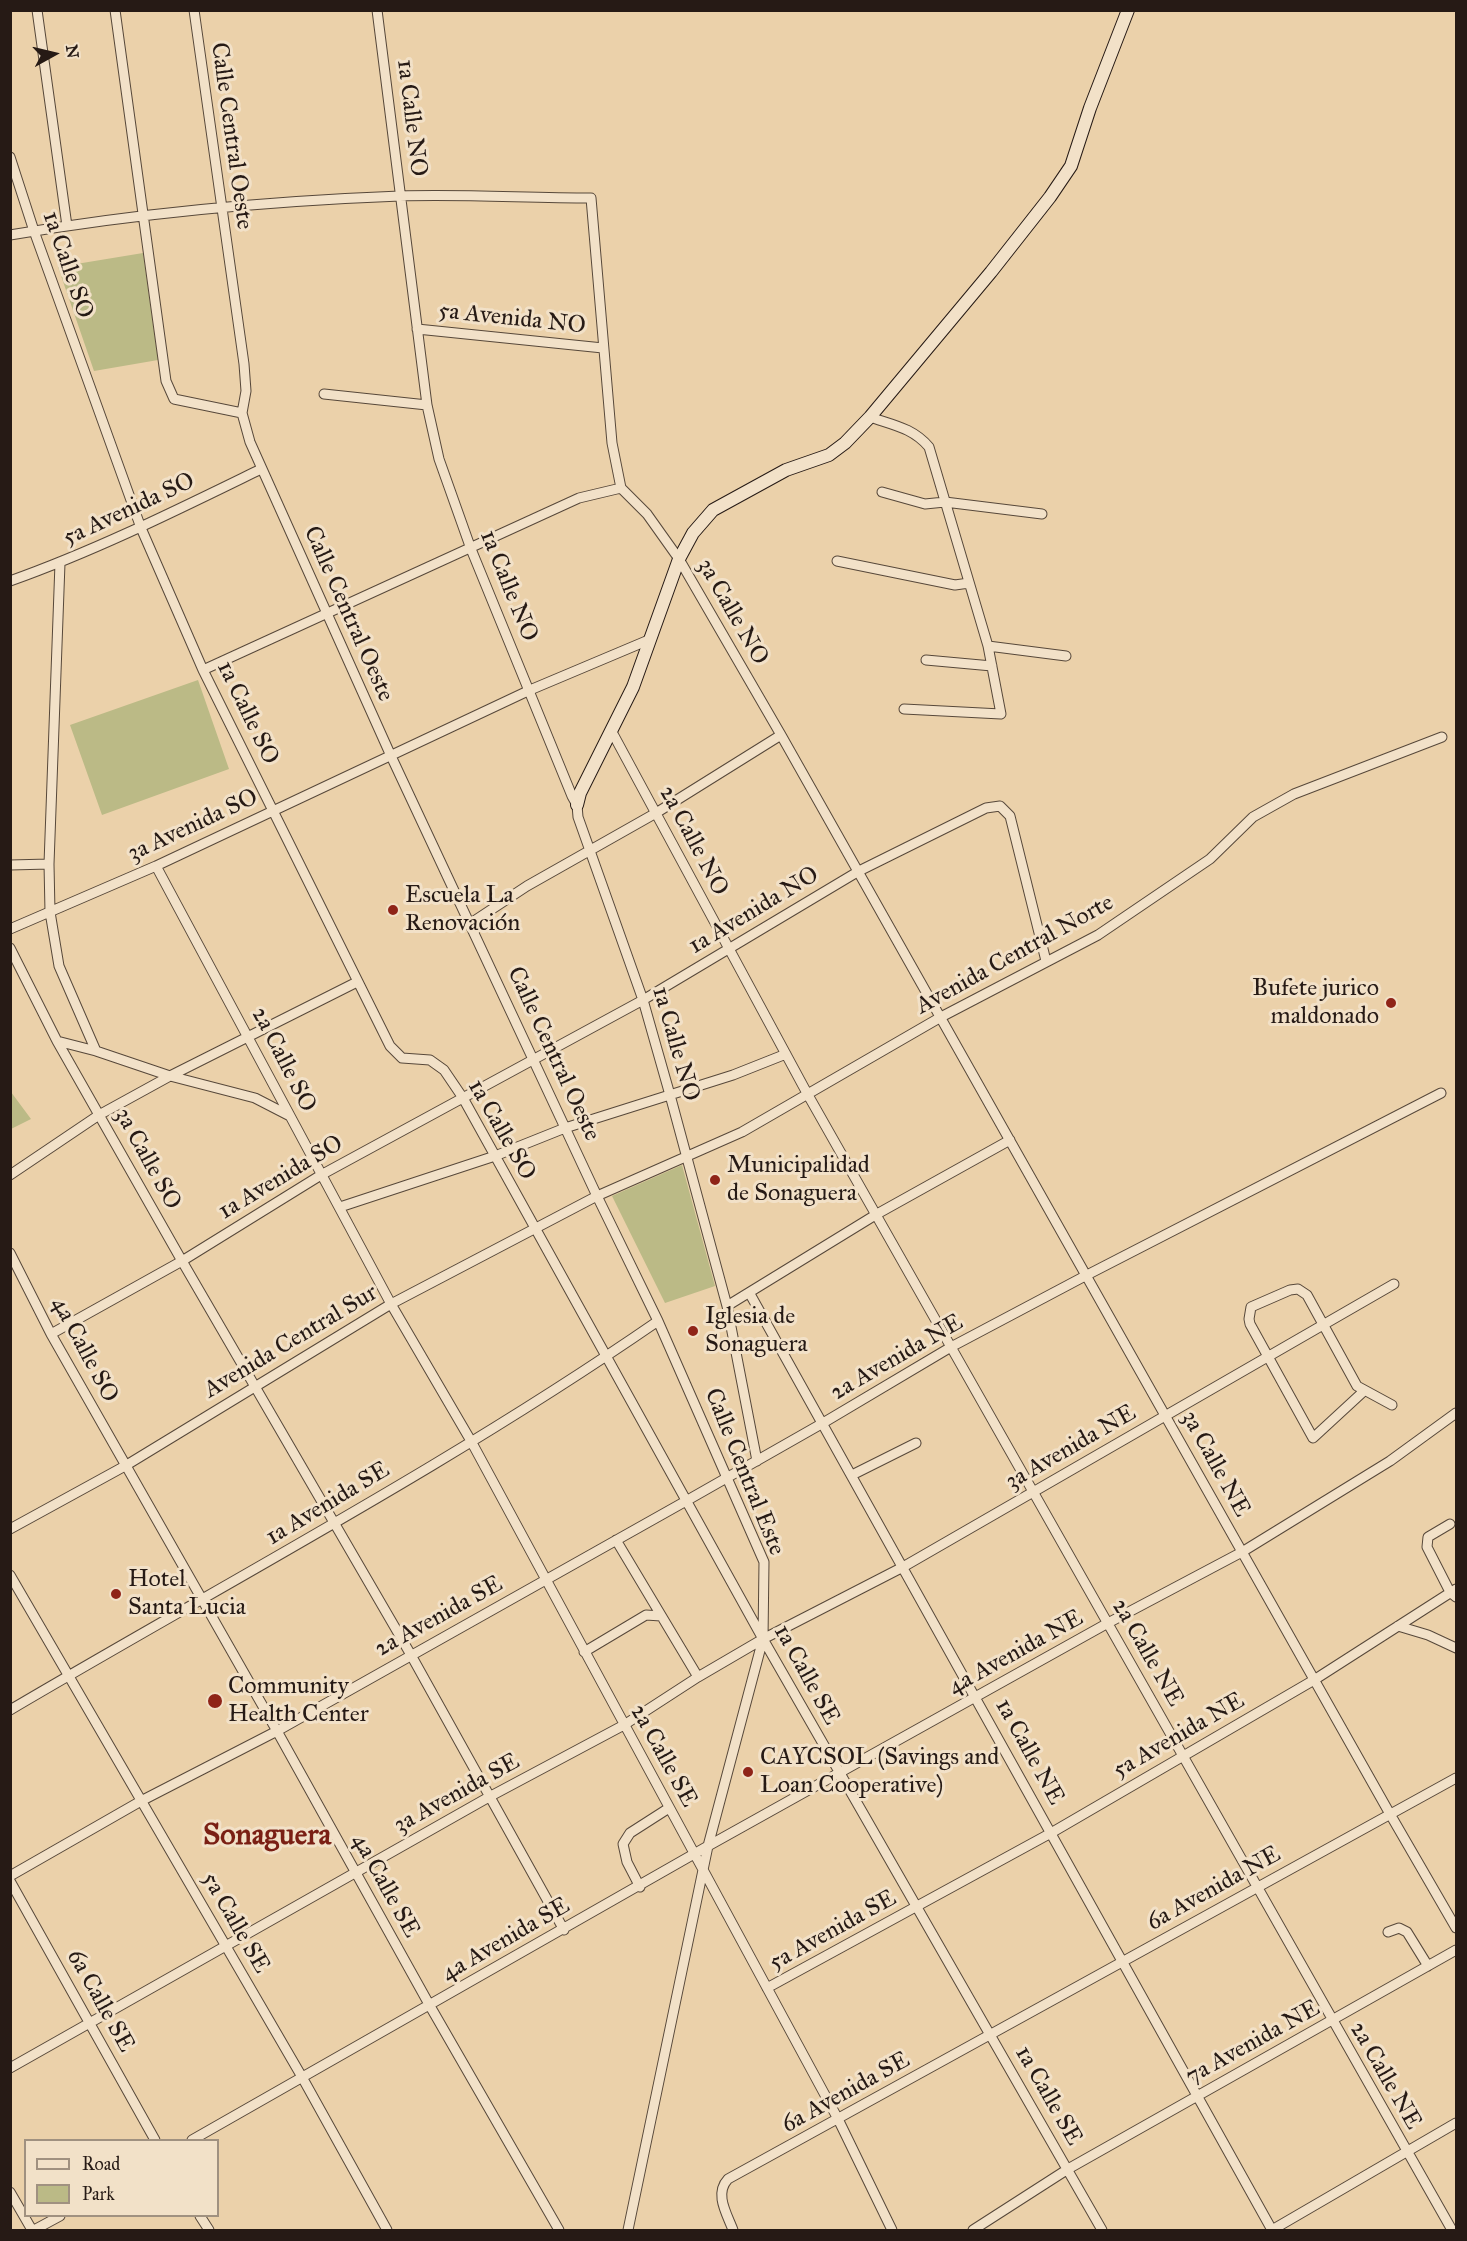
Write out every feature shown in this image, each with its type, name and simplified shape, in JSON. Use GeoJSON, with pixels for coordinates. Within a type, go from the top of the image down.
{"type":"FeatureCollection","features":[{"type":"Feature","properties":{"kind":"street"},"geometry":{"type":"LineString","coordinates":[[37,10],[67,226]]}},
{"type":"Feature","properties":{"kind":"street"},"geometry":{"type":"LineString","coordinates":[[115,10],[166,381],[174,399],[242,413]]}},
{"type":"Feature","properties":{"kind":"street","name":"Calle Central Oeste"},"geometry":{"type":"LineString","coordinates":[[195,10],[244,364],[246,391],[242,413],[250,442],[391,756],[597,1196]]}},
{"type":"Feature","properties":{"kind":"street","name":"1a Calle NO"},"geometry":{"type":"LineString","coordinates":[[377,10],[427,405],[439,459],[471,549],[577,805],[578,817],[643,1000],[687,1156]]}},
{"type":"Feature","properties":{"kind":"street"},"geometry":{"type":"LineString","coordinates":[[577,805],[580,793],[633,687],[679,559],[693,533],[713,510],[786,470],[829,455],[845,443],[870,417],[991,272],[1071,166],[1090,108],[1128,10]]}},
{"type":"Feature","properties":{"kind":"street","name":"1a Calle SO"},"geometry":{"type":"LineString","coordinates":[[10,157],[34,231],[141,528],[203,670],[390,1046],[402,1058],[430,1060],[444,1070],[463,1098],[534,1229]]}},
{"type":"Feature","properties":{"kind":"street"},"geometry":{"type":"LineString","coordinates":[[10,235],[144,216],[221,208],[401,196],[591,198],[612,443],[621,488],[579,498],[203,670]]}},
{"type":"Feature","properties":{"kind":"street","name":"5a Avenida NO"},"geometry":{"type":"LineString","coordinates":[[417,329],[603,348]]}},
{"type":"Feature","properties":{"kind":"street"},"geometry":{"type":"LineString","coordinates":[[324,394],[427,405]]}},
{"type":"Feature","properties":{"kind":"street"},"geometry":{"type":"LineString","coordinates":[[870,417],[910,431],[920,437],[929,447],[988,646],[1001,714],[904,710]]}},
{"type":"Feature","properties":{"kind":"street","name":"5a Avenida SO"},"geometry":{"type":"LineString","coordinates":[[10,581],[60,563],[141,528],[261,469]]}},
{"type":"Feature","properties":{"kind":"street","name":"3a Calle NO"},"geometry":{"type":"LineString","coordinates":[[621,488],[647,514],[679,559],[941,1017]]}},
{"type":"Feature","properties":{"kind":"street"},"geometry":{"type":"LineString","coordinates":[[882,492],[925,504],[945,502],[1042,514]]}},
{"type":"Feature","properties":{"kind":"street"},"geometry":{"type":"LineString","coordinates":[[837,561],[955,585],[969,583]]}},
{"type":"Feature","properties":{"kind":"street"},"geometry":{"type":"LineString","coordinates":[[60,563],[49,864],[50,912],[59,966],[96,1051]]}},
{"type":"Feature","properties":{"kind":"street","name":"3a Avenida SO"},"geometry":{"type":"LineString","coordinates":[[10,928],[156,866],[530,690],[651,639]]}},
{"type":"Feature","properties":{"kind":"street"},"geometry":{"type":"LineString","coordinates":[[988,646],[1065,656]]}},
{"type":"Feature","properties":{"kind":"street"},"geometry":{"type":"LineString","coordinates":[[926,660],[992,666]]}},
{"type":"Feature","properties":{"kind":"street","name":"2a Calle NO"},"geometry":{"type":"LineString","coordinates":[[612,732],[808,1095]]}},
{"type":"Feature","properties":{"kind":"street"},"geometry":{"type":"LineString","coordinates":[[471,923],[527,886],[656,813],[781,735]]}},
{"type":"Feature","properties":{"kind":"street","name":"Avenida Central Norte"},"geometry":{"type":"LineString","coordinates":[[597,1196],[742,1132],[941,1017],[1098,935],[1210,859],[1253,817],[1294,794],[1442,737]]}},
{"type":"Feature","properties":{"kind":"street","name":"1a Avenida NO"},"geometry":{"type":"LineString","coordinates":[[534,1061],[643,1000],[859,872],[986,808],[1000,806],[1010,816],[1047,961]]}},
{"type":"Feature","properties":{"kind":"street"},"geometry":{"type":"LineString","coordinates":[[10,865],[49,864]]}},
{"type":"Feature","properties":{"kind":"street","name":"2a Calle SO"},"geometry":{"type":"LineString","coordinates":[[156,866],[391,1305]]}},
{"type":"Feature","properties":{"kind":"street","name":"3a Calle SO"},"geometry":{"type":"LineString","coordinates":[[10,948],[57,1041],[333,1524],[411,1655],[564,1930]]}},
{"type":"Feature","properties":{"kind":"street"},"geometry":{"type":"LineString","coordinates":[[10,1175],[99,1115],[170,1076],[357,982]]}},
{"type":"Feature","properties":{"kind":"street","name":"3a Calle NE"},"geometry":{"type":"LineString","coordinates":[[941,1017],[1456,1928]]}},
{"type":"Feature","properties":{"kind":"street"},"geometry":{"type":"LineString","coordinates":[[57,1041],[96,1051],[170,1076],[255,1098],[290,1116]]}},
{"type":"Feature","properties":{"kind":"street"},"geometry":{"type":"LineString","coordinates":[[340,1207],[495,1156],[565,1128],[733,1075],[786,1054]]}},
{"type":"Feature","properties":{"kind":"street","name":"1a Avenida SO"},"geometry":{"type":"LineString","coordinates":[[51,1334],[182,1261],[321,1175],[534,1061]]}},
{"type":"Feature","properties":{"kind":"street","name":"2a Avenida NE"},"geometry":{"type":"LineString","coordinates":[[728,1477],[951,1347],[1441,1093]]}},
{"type":"Feature","properties":{"kind":"street","name":"2a Calle NE"},"geometry":{"type":"LineString","coordinates":[[808,1095],[1331,2021],[1452,2230]]}},
{"type":"Feature","properties":{"kind":"street"},"geometry":{"type":"LineString","coordinates":[[728,1306],[877,1214],[1010,1140]]}},
{"type":"Feature","properties":{"kind":"street"},"geometry":{"type":"LineString","coordinates":[[687,1156],[728,1306],[757,1461]]}},
{"type":"Feature","properties":{"kind":"street","name":"Avenida Central Sur"},"geometry":{"type":"LineString","coordinates":[[10,1529],[125,1466],[391,1305],[597,1196]]}},
{"type":"Feature","properties":{"kind":"street","name":"Calle Central Este"},"geometry":{"type":"LineString","coordinates":[[597,1196],[658,1321],[764,1562],[763,1639],[708,1846],[628,2230]]}},
{"type":"Feature","properties":{"kind":"street","name":"1a Calle SE"},"geometry":{"type":"LineString","coordinates":[[534,1229],[839,1774],[1102,2230]]}},
{"type":"Feature","properties":{"kind":"street","name":"4a Calle SO"},"geometry":{"type":"LineString","coordinates":[[10,1253],[51,1334],[125,1466]]}},
{"type":"Feature","properties":{"kind":"street","name":"3a Avenida NE"},"geometry":{"type":"LineString","coordinates":[[763,1639],[903,1567],[1394,1284]]}},
{"type":"Feature","properties":{"kind":"street"},"geometry":{"type":"LineString","coordinates":[[1364,1391],[1313,1438],[1267,1357],[1249,1318],[1251,1307],[1290,1290],[1298,1289],[1307,1295],[1357,1386],[1392,1405]]}},
{"type":"Feature","properties":{"kind":"street","name":"1a Calle NE"},"geometry":{"type":"LineString","coordinates":[[750,1294],[1272,2230]]}},
{"type":"Feature","properties":{"kind":"street","name":"2a Calle SE"},"geometry":{"type":"LineString","coordinates":[[391,1305],[471,1441],[838,2120],[892,2230]]}},
{"type":"Feature","properties":{"kind":"street","name":"1a Avenida SE"},"geometry":{"type":"LineString","coordinates":[[10,1710],[333,1524],[606,1357],[658,1321]]}},
{"type":"Feature","properties":{"kind":"street","name":"4a Avenida NE"},"geometry":{"type":"LineString","coordinates":[[839,1774],[1108,1623],[1242,1552],[1390,1461],[1456,1413]]}},
{"type":"Feature","properties":{"kind":"street"},"geometry":{"type":"LineString","coordinates":[[852,1475],[916,1443]]}},
{"type":"Feature","properties":{"kind":"street","name":"4a Calle SE"},"geometry":{"type":"LineString","coordinates":[[125,1466],[559,2230]]}},
{"type":"Feature","properties":{"kind":"street","name":"2a Avenida SE"},"geometry":{"type":"LineString","coordinates":[[10,1878],[141,1801],[276,1731],[728,1477]]}},
{"type":"Feature","properties":{"kind":"street"},"geometry":{"type":"LineString","coordinates":[[1450,1524],[1428,1537],[1427,1547],[1454,1593]]}},
{"type":"Feature","properties":{"kind":"street"},"geometry":{"type":"LineString","coordinates":[[616,1540],[698,1677]]}},
{"type":"Feature","properties":{"kind":"street","name":"5a Calle SE"},"geometry":{"type":"LineString","coordinates":[[10,1575],[302,2077],[387,2230]]}},
{"type":"Feature","properties":{"kind":"street","name":"5a Avenida NE"},"geometry":{"type":"LineString","coordinates":[[916,1907],[1051,1833],[1314,1680],[1454,1593]]}},
{"type":"Feature","properties":{"kind":"street"},"geometry":{"type":"LineString","coordinates":[[584,1652],[646,1615],[661,1616]]}},
{"type":"Feature","properties":{"kind":"street"},"geometry":{"type":"LineString","coordinates":[[1398,1626],[1428,1635],[1456,1648]]}},
{"type":"Feature","properties":{"kind":"street","name":"3a Avenida SE"},"geometry":{"type":"LineString","coordinates":[[10,2068],[489,1797],[624,1725],[698,1677],[763,1639]]}},
{"type":"Feature","properties":{"kind":"street","name":"4a Avenida SE"},"geometry":{"type":"LineString","coordinates":[[194,2139],[640,1887],[708,1846],[839,1774]]}},
{"type":"Feature","properties":{"kind":"street","name":"6a Avenida NE"},"geometry":{"type":"LineString","coordinates":[[991,2035],[1456,1778]]}},
{"type":"Feature","properties":{"kind":"street"},"geometry":{"type":"LineString","coordinates":[[640,1887],[627,1863],[623,1844],[630,1833],[669,1808]]}},
{"type":"Feature","properties":{"kind":"street","name":"6a Calle SE"},"geometry":{"type":"LineString","coordinates":[[10,1878],[154,2139]]}},
{"type":"Feature","properties":{"kind":"street","name":"5a Avenida SE"},"geometry":{"type":"LineString","coordinates":[[767,1988],[916,1907]]}},
{"type":"Feature","properties":{"kind":"street"},"geometry":{"type":"LineString","coordinates":[[1388,1932],[1399,1928],[1407,1932],[1428,1966]]}},
{"type":"Feature","properties":{"kind":"street","name":"7a Avenida NE"},"geometry":{"type":"LineString","coordinates":[[973,2230],[1068,2169],[1456,1950]]}},
{"type":"Feature","properties":{"kind":"street","name":"6a Avenida SE"},"geometry":{"type":"LineString","coordinates":[[733,2230],[722,2199],[722,2187],[728,2179],[991,2035]]}},
{"type":"Feature","properties":{"kind":"street"},"geometry":{"type":"LineString","coordinates":[[1272,2230],[1456,2123]]}},
{"type":"Feature","properties":{"kind":"street"},"geometry":{"type":"LineString","coordinates":[[10,2192],[24,2215]]}},
{"type":"Feature","properties":{"kind":"street"},"geometry":{"type":"LineString","coordinates":[[25,2217],[33,2230],[58,2217]]}},
{"type":"Feature","properties":{"kind":"street"},"geometry":{"type":"LineString","coordinates":[[201,2217],[209,2230]]}},
{"type":"Feature","properties":{"kind":"green space"},"geometry":{"type":"Polygon","coordinates":[[[143,253],[158,360],[94,371],[58,267],[143,253]]]}},
{"type":"Feature","properties":{"kind":"green space"},"geometry":{"type":"Polygon","coordinates":[[[198,680],[229,769],[102,815],[70,725],[198,680]]]}},
{"type":"Feature","properties":{"kind":"green space"},"geometry":{"type":"Polygon","coordinates":[[[11,1092],[31,1119],[10,1129],[11,1092]]]}},
{"type":"Feature","properties":{"kind":"green space"},"geometry":{"type":"Polygon","coordinates":[[[682,1165],[715,1286],[665,1303],[612,1196],[682,1165]]]}},
{"type":"Feature","properties":{"kind":"place","name":"Escuela La Renovación"},"geometry":{"type":"Point","coordinates":[393,910]}},
{"type":"Feature","properties":{"kind":"place","name":"Bufete jurico maldonado"},"geometry":{"type":"Point","coordinates":[1391,1003]}},
{"type":"Feature","properties":{"kind":"place","name":"Municipalidad de Sonaguera"},"geometry":{"type":"Point","coordinates":[715,1180]}},
{"type":"Feature","properties":{"kind":"place","name":"Iglesia de Sonaguera"},"geometry":{"type":"Point","coordinates":[693,1331]}},
{"type":"Feature","properties":{"kind":"place","name":"Hotel Santa Lucia"},"geometry":{"type":"Point","coordinates":[116,1594]}},
{"type":"Feature","properties":{"kind":"place","name":"Community Health Center"},"geometry":{"type":"Point","coordinates":[215,1701]}},
{"type":"Feature","properties":{"kind":"place","name":"CAYCSOL (Savings and Loan Cooperative)"},"geometry":{"type":"Point","coordinates":[748,1772]}},
{"type":"Feature","properties":{"kind":"district","name":"Sonaguera"},"geometry":{"type":"Point","coordinates":[267,1837]}}]}
